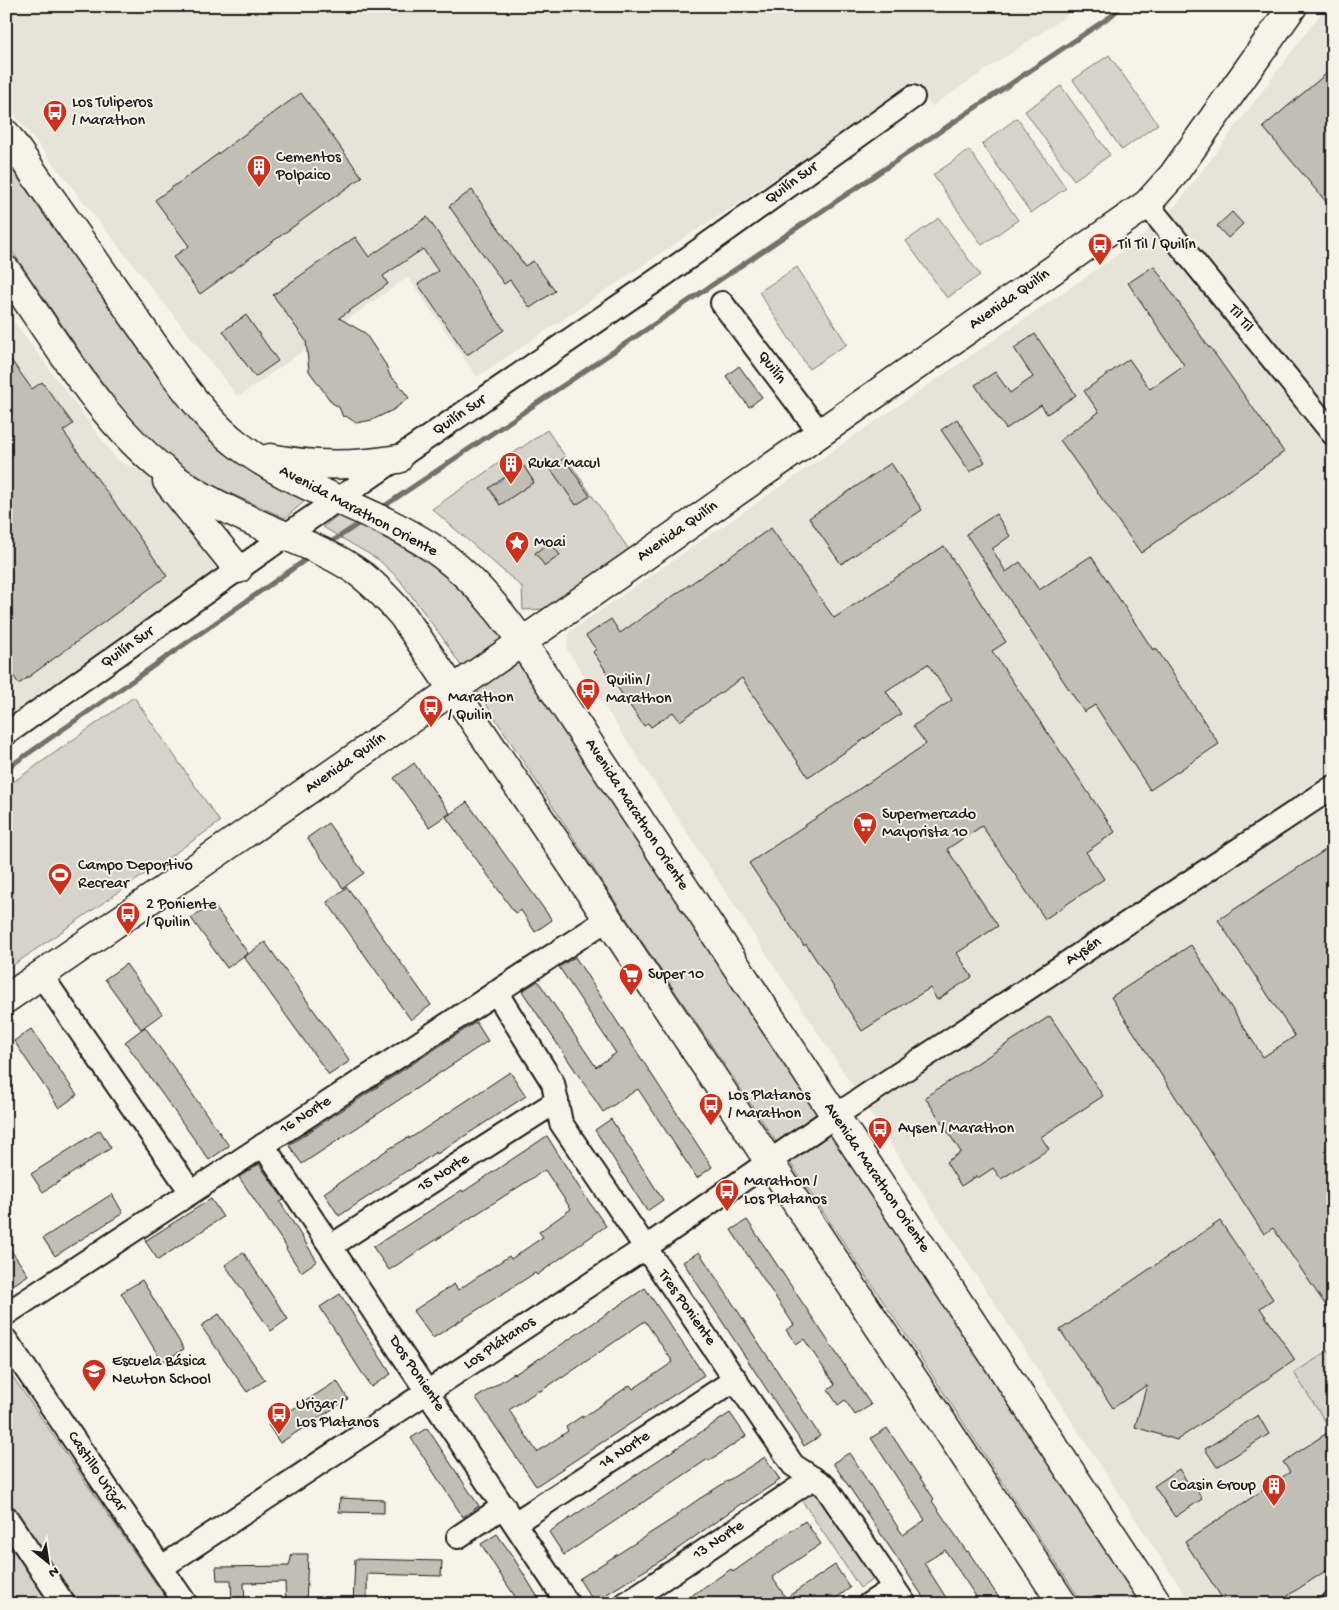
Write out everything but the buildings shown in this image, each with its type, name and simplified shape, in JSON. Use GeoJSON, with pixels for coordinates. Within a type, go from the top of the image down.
{"type":"FeatureCollection","features":[{"type":"Feature","properties":{"kind":"main road","name":"Avenida Quilín"},"geometry":{"type":"LineString","coordinates":[[6,999],[522,642],[1147,204],[1173,175],[1293,6]]}},
{"type":"Feature","properties":{"kind":"main road","name":"Avenida Marathon Oriente"},"geometry":{"type":"LineString","coordinates":[[6,134],[193,399],[223,432],[251,454],[431,547],[470,579],[500,612],[522,642],[1158,1604]]}},
{"type":"Feature","properties":{"kind":"main road"},"geometry":{"type":"LineString","coordinates":[[6,270],[98,402],[124,434],[148,457],[188,487],[338,560],[363,576],[392,602],[608,919],[1063,1604]]}},
{"type":"Feature","properties":{"kind":"main road"},"geometry":{"type":"LineString","coordinates":[[251,454],[280,460],[324,465],[358,464],[398,459]]}},
{"type":"Feature","properties":{"kind":"main road"},"geometry":{"type":"LineString","coordinates":[[148,457],[238,570]]}},
{"type":"Feature","properties":{"kind":"street","name":"Quilín Sur"},"geometry":{"type":"LineString","coordinates":[[6,734],[238,570],[296,540],[346,504],[398,459],[667,273],[913,97]]}},
{"type":"Feature","properties":{"kind":"street","name":"Til Til"},"geometry":{"type":"LineString","coordinates":[[1147,204],[1333,434]]}},
{"type":"Feature","properties":{"kind":"street","name":"Quilín"},"geometry":{"type":"LineString","coordinates":[[722,303],[820,433]]}},
{"type":"Feature","properties":{"kind":"street","name":"Aysén"},"geometry":{"type":"LineString","coordinates":[[835,1116],[1333,787]]}},
{"type":"Feature","properties":{"kind":"street","name":"16 Norte"},"geometry":{"type":"LineString","coordinates":[[6,1314],[608,919]]}},
{"type":"Feature","properties":{"kind":"street"},"geometry":{"type":"LineString","coordinates":[[41,975],[191,1192]]}},
{"type":"Feature","properties":{"kind":"street","name":"Tres Poniente"},"geometry":{"type":"LineString","coordinates":[[496,992],[553,1083],[561,1124],[793,1465],[826,1486],[899,1596]]}},
{"type":"Feature","properties":{"kind":"street","name":"15 Norte"},"geometry":{"type":"LineString","coordinates":[[331,1246],[557,1101]]}},
{"type":"Feature","properties":{"kind":"street","name":"Los Plátanos"},"geometry":{"type":"LineString","coordinates":[[162,1568],[645,1248],[770,1163],[835,1116]]}},
{"type":"Feature","properties":{"kind":"street","name":"Dos Poniente"},"geometry":{"type":"LineString","coordinates":[[263,1145],[568,1604]]}},
{"type":"Feature","properties":{"kind":"street","name":"Castillo Urizar"},"geometry":{"type":"LineString","coordinates":[[6,1340],[186,1604]]}},
{"type":"Feature","properties":{"kind":"street","name":"14 Norte"},"geometry":{"type":"LineString","coordinates":[[458,1537],[509,1515],[736,1379]]}},
{"type":"Feature","properties":{"kind":"street","name":"13 Norte"},"geometry":{"type":"LineString","coordinates":[[625,1604],[813,1478]]}},
{"type":"Feature","properties":{"kind":"street"},"geometry":{"type":"LineString","coordinates":[[6,1517],[64,1604]]}},
{"type":"Feature","properties":{"kind":"street"},"geometry":{"type":"LineString","coordinates":[[869,1604],[899,1596]]}},
{"type":"Feature","properties":{"kind":"shaded area"},"geometry":{"type":"Polygon","coordinates":[[[14,6],[1081,6],[932,106],[913,83],[726,212],[688,235],[477,377],[408,277],[238,397],[6,104],[6,12],[14,6]]]}},
{"type":"Feature","properties":{"kind":"shaded area"},"geometry":{"type":"Polygon","coordinates":[[[1329,6],[1333,6],[1333,1604],[1191,1604],[567,649],[569,632],[1138,241],[1178,203],[1318,17],[1329,6]]]}},
{"type":"Feature","properties":{"kind":"shaded area"},"geometry":{"type":"Polygon","coordinates":[[[1109,55],[1158,124],[1122,150],[1073,80],[1109,55]]]}},
{"type":"Feature","properties":{"kind":"shaded area"},"geometry":{"type":"Polygon","coordinates":[[[1061,86],[1110,155],[1074,180],[1025,111],[1061,86]]]}},
{"type":"Feature","properties":{"kind":"shaded area"},"geometry":{"type":"Polygon","coordinates":[[[1017,118],[1066,188],[1031,213],[982,144],[1017,118]]]}},
{"type":"Feature","properties":{"kind":"shaded area"},"geometry":{"type":"Polygon","coordinates":[[[969,150],[1018,220],[982,245],[933,175],[969,150]]]}},
{"type":"Feature","properties":{"kind":"shaded area"},"geometry":{"type":"Polygon","coordinates":[[[6,161],[167,388],[207,437],[250,470],[273,485],[305,501],[285,518],[214,486],[184,467],[159,448],[131,421],[110,396],[6,242],[6,161]]]}},
{"type":"Feature","properties":{"kind":"shaded area"},"geometry":{"type":"Polygon","coordinates":[[[939,218],[980,275],[947,298],[906,241],[939,218]]]}},
{"type":"Feature","properties":{"kind":"shaded area"},"geometry":{"type":"Polygon","coordinates":[[[797,267],[847,344],[809,369],[759,292],[797,267]]]}},
{"type":"Feature","properties":{"kind":"shaded area"},"geometry":{"type":"Polygon","coordinates":[[[6,311],[117,460],[143,472],[221,569],[6,717],[6,311]]]}},
{"type":"Feature","properties":{"kind":"shaded area"},"geometry":{"type":"Polygon","coordinates":[[[547,430],[630,551],[546,609],[523,610],[522,587],[432,509],[547,430]]]}},
{"type":"Feature","properties":{"kind":"shaded area"},"geometry":{"type":"Polygon","coordinates":[[[341,513],[402,539],[478,596],[1150,1604],[1083,1604],[903,1331],[620,909],[442,637],[399,579],[379,560],[323,527],[341,513]]]}},
{"type":"Feature","properties":{"kind":"shaded area","name":"Campo Deportivo Recrear"},"geometry":{"type":"Polygon","coordinates":[[[134,697],[220,822],[6,970],[6,787],[134,697]]]}},
{"type":"Feature","properties":{"kind":"shaded area"},"geometry":{"type":"Polygon","coordinates":[[[1328,1351],[1333,1358],[1333,1416],[1325,1421],[1294,1373],[1328,1351]]]}},
{"type":"Feature","properties":{"kind":"shaded area"},"geometry":{"type":"Polygon","coordinates":[[[6,1367],[170,1604],[75,1604],[6,1498],[6,1367]]]}},
{"type":"Feature","properties":{"kind":"shaded area"},"geometry":{"type":"Polygon","coordinates":[[[815,1489],[880,1575],[860,1588],[801,1499],[815,1489]]]}},
{"type":"Feature","properties":{"kind":"shaded area"},"geometry":{"type":"Polygon","coordinates":[[[6,1534],[53,1604],[6,1604],[6,1534]]]}},
{"type":"Feature","properties":{"kind":"waterway"},"geometry":{"type":"LineString","coordinates":[[380,509],[1111,16],[1122,6]]}},
{"type":"Feature","properties":{"kind":"waterway"},"geometry":{"type":"LineString","coordinates":[[328,544],[363,521]]}},
{"type":"Feature","properties":{"kind":"waterway"},"geometry":{"type":"LineString","coordinates":[[6,769],[311,556]]}},
{"type":"Feature","properties":{"kind":"place","name":"Los Tuliperos / Marathon"},"geometry":{"type":"Point","coordinates":[55,133]}},
{"type":"Feature","properties":{"kind":"place","name":"Cementos Polpaico"},"geometry":{"type":"Point","coordinates":[259,188]}},
{"type":"Feature","properties":{"kind":"place","name":"Til Til / Quilín"},"geometry":{"type":"Point","coordinates":[1100,266]}},
{"type":"Feature","properties":{"kind":"place","name":"Ruka Macul"},"geometry":{"type":"Point","coordinates":[511,485]}},
{"type":"Feature","properties":{"kind":"place","name":"Moai"},"geometry":{"type":"Point","coordinates":[517,564]}},
{"type":"Feature","properties":{"kind":"place","name":"Quilin / Marathon"},"geometry":{"type":"Point","coordinates":[588,711]}},
{"type":"Feature","properties":{"kind":"place","name":"Marathon / Quilin"},"geometry":{"type":"Point","coordinates":[431,728]}},
{"type":"Feature","properties":{"kind":"place","name":"Supermercado Mayorista 10"},"geometry":{"type":"Point","coordinates":[865,845]}},
{"type":"Feature","properties":{"kind":"place","name":"Campo Deportivo Recrear"},"geometry":{"type":"Point","coordinates":[60,896]}},
{"type":"Feature","properties":{"kind":"place","name":"2 Poniente / Quilin"},"geometry":{"type":"Point","coordinates":[128,935]}},
{"type":"Feature","properties":{"kind":"place","name":"Super 10"},"geometry":{"type":"Point","coordinates":[631,996]}},
{"type":"Feature","properties":{"kind":"place","name":"Los Platanos / Marathon"},"geometry":{"type":"Point","coordinates":[711,1126]}},
{"type":"Feature","properties":{"kind":"place","name":"Aysen / Marathon"},"geometry":{"type":"Point","coordinates":[880,1150]}},
{"type":"Feature","properties":{"kind":"place","name":"Marathon / Los Platanos"},"geometry":{"type":"Point","coordinates":[727,1212]}},
{"type":"Feature","properties":{"kind":"place","name":"Escuela Básica Newton School"},"geometry":{"type":"Point","coordinates":[94,1392]}},
{"type":"Feature","properties":{"kind":"place","name":"Urizar / Los Platanos"},"geometry":{"type":"Point","coordinates":[279,1435]}},
{"type":"Feature","properties":{"kind":"place","name":"Coasin Group"},"geometry":{"type":"Point","coordinates":[1274,1507]}}]}
